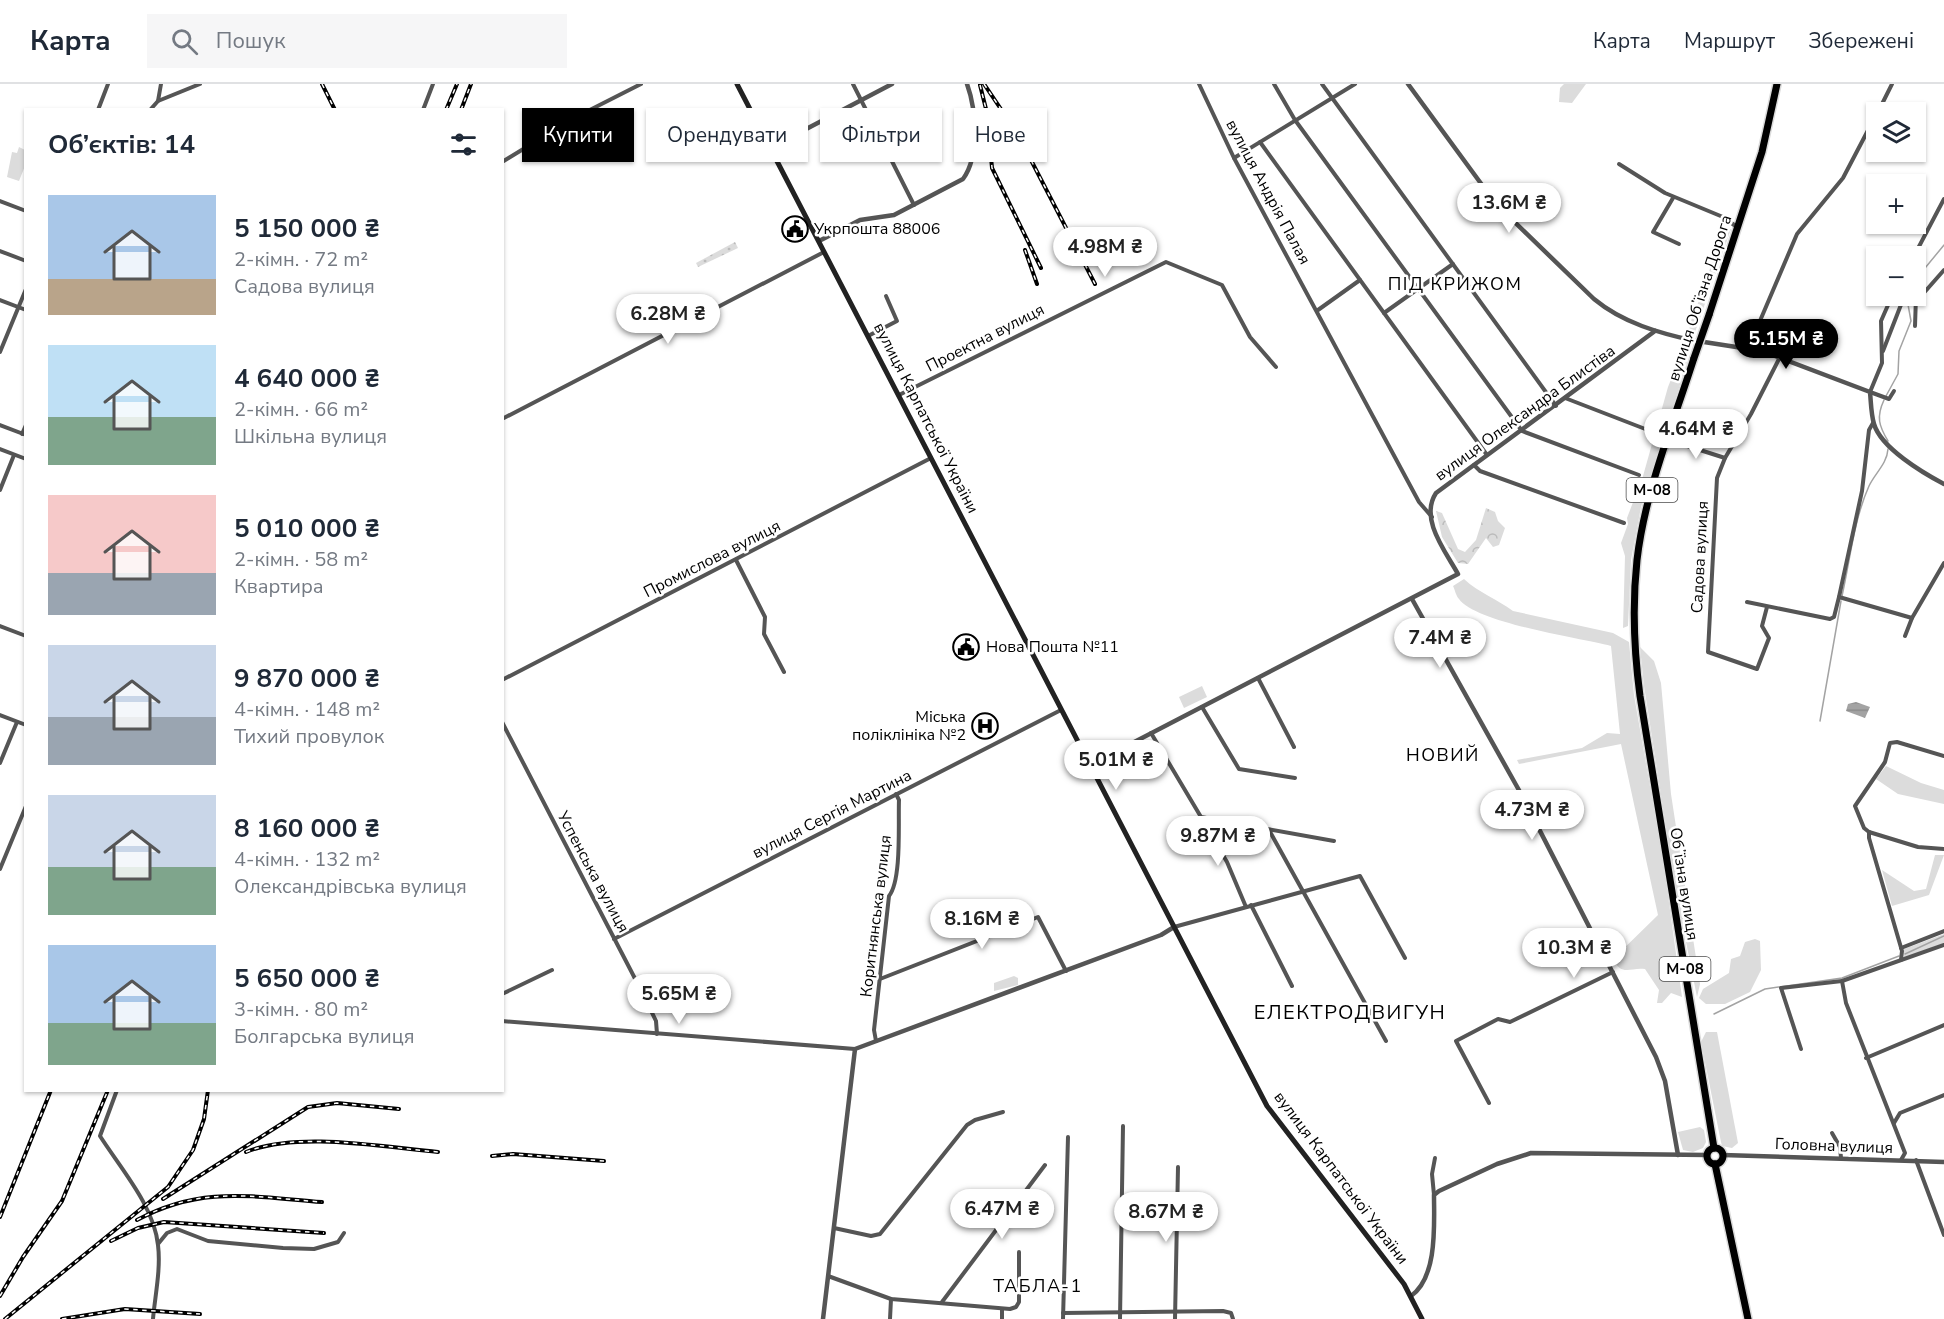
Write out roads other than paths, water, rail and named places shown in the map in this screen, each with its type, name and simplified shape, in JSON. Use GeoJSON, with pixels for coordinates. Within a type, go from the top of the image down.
{"type":"FeatureCollection","features":[{"type":"Feature","properties":{"kind":"highway","name":"вулиця Обʼїзна Дорога"},"geometry":{"type":"LineString","coordinates":[[1636,660],[1634,627],[1637,559],[1645,518],[1694,358],[1762,152],[1777,84]]}},
{"type":"Feature","properties":{"kind":"highway","name":"Обʼїзна вулиця"},"geometry":{"type":"LineString","coordinates":[[1636,660],[1714,1148]]}},
{"type":"Feature","properties":{"kind":"highway"},"geometry":{"type":"LineString","coordinates":[[1714,1148],[1719,1149],[1723,1155],[1720,1162],[1715,1164],[1710,1162],[1707,1155],[1714,1148]]}},
{"type":"Feature","properties":{"kind":"highway"},"geometry":{"type":"LineString","coordinates":[[1715,1164],[1748,1319]]}},
{"type":"Feature","properties":{"kind":"main road","name":"вулиця Карпатської України"},"geometry":{"type":"LineString","coordinates":[[737,84],[749,108]]}},
{"type":"Feature","properties":{"kind":"main road","name":"вулиця Карпатської України"},"geometry":{"type":"LineString","coordinates":[[777,162],[1276,1120],[1398,1276],[1410,1293],[1422,1319]]}},
{"type":"Feature","properties":{"kind":"street"},"geometry":{"type":"LineString","coordinates":[[99,108],[108,84]]}},
{"type":"Feature","properties":{"kind":"street"},"geometry":{"type":"LineString","coordinates":[[158,101],[161,84]]}},
{"type":"Feature","properties":{"kind":"street"},"geometry":{"type":"LineString","coordinates":[[152,108],[158,101],[200,84]]}},
{"type":"Feature","properties":{"kind":"street"},"geometry":{"type":"LineString","coordinates":[[424,108],[433,84]]}},
{"type":"Feature","properties":{"kind":"street"},"geometry":{"type":"LineString","coordinates":[[504,161],[574,118],[641,84]]}},
{"type":"Feature","properties":{"kind":"street"},"geometry":{"type":"LineString","coordinates":[[853,84],[914,205]]}},
{"type":"Feature","properties":{"kind":"street"},"geometry":{"type":"LineString","coordinates":[[808,128],[892,84]]}},
{"type":"Feature","properties":{"kind":"street"},"geometry":{"type":"LineString","coordinates":[[819,241],[861,220],[894,215],[963,179],[968,170],[975,117],[967,84]]}},
{"type":"Feature","properties":{"kind":"street","name":"вулиця Андрія Палая"},"geometry":{"type":"LineString","coordinates":[[1199,84],[1234,158],[1318,310],[1419,502],[1432,518]]}},
{"type":"Feature","properties":{"kind":"street"},"geometry":{"type":"LineString","coordinates":[[1274,84],[1295,120],[1522,431],[1639,475]]}},
{"type":"Feature","properties":{"kind":"street"},"geometry":{"type":"LineString","coordinates":[[1322,84],[1556,406]]}},
{"type":"Feature","properties":{"kind":"street"},"geometry":{"type":"LineString","coordinates":[[1234,158],[1355,84]]}},
{"type":"Feature","properties":{"kind":"street"},"geometry":{"type":"LineString","coordinates":[[1408,84],[1478,181],[1512,221],[1602,306],[1655,332],[1695,341]]}},
{"type":"Feature","properties":{"kind":"street"},"geometry":{"type":"LineString","coordinates":[[1883,102],[1892,84]]}},
{"type":"Feature","properties":{"kind":"street"},"geometry":{"type":"LineString","coordinates":[[1748,349],[1797,234],[1839,184],[1866,134]]}},
{"type":"Feature","properties":{"kind":"street"},"geometry":{"type":"LineString","coordinates":[[1260,142],[1487,455]]}},
{"type":"Feature","properties":{"kind":"street"},"geometry":{"type":"LineString","coordinates":[[1619,164],[1673,198],[1723,217],[1738,228]]}},
{"type":"Feature","properties":{"kind":"street"},"geometry":{"type":"LineString","coordinates":[[1673,198],[1653,232],[1679,244]]}},
{"type":"Feature","properties":{"kind":"street"},"geometry":{"type":"LineString","coordinates":[[1919,246],[1944,199]]}},
{"type":"Feature","properties":{"kind":"street"},"geometry":{"type":"LineString","coordinates":[[0,201],[24,210]]}},
{"type":"Feature","properties":{"kind":"street"},"geometry":{"type":"LineString","coordinates":[[0,251],[24,260]]}},
{"type":"Feature","properties":{"kind":"street"},"geometry":{"type":"LineString","coordinates":[[504,418],[824,251]]}},
{"type":"Feature","properties":{"kind":"street","name":"Проектна вулиця"},"geometry":{"type":"LineString","coordinates":[[898,396],[1166,262],[1222,285],[1250,337],[1276,367]]}},
{"type":"Feature","properties":{"kind":"street"},"geometry":{"type":"LineString","coordinates":[[1384,313],[1453,264]]}},
{"type":"Feature","properties":{"kind":"street"},"geometry":{"type":"LineString","coordinates":[[1926,291],[1944,270]]}},
{"type":"Feature","properties":{"kind":"street"},"geometry":{"type":"LineString","coordinates":[[1318,310],[1360,280]]}},
{"type":"Feature","properties":{"kind":"street"},"geometry":{"type":"LineString","coordinates":[[0,352],[24,294]]}},
{"type":"Feature","properties":{"kind":"street"},"geometry":{"type":"LineString","coordinates":[[868,336],[897,321],[886,296]]}},
{"type":"Feature","properties":{"kind":"street"},"geometry":{"type":"LineString","coordinates":[[0,300],[24,309]]}},
{"type":"Feature","properties":{"kind":"street"},"geometry":{"type":"LineString","coordinates":[[1888,306],[1880,328],[1882,351],[1880,370],[1870,392],[1873,423],[1890,447],[1917,468],[1944,484]]}},
{"type":"Feature","properties":{"kind":"street"},"geometry":{"type":"LineString","coordinates":[[1882,351],[1900,306]]}},
{"type":"Feature","properties":{"kind":"street"},"geometry":{"type":"LineString","coordinates":[[1915,326],[1916,306]]}},
{"type":"Feature","properties":{"kind":"street","name":"вулиця Олександра Блистіва"},"geometry":{"type":"LineString","coordinates":[[1432,518],[1432,500],[1436,493],[1655,332]]}},
{"type":"Feature","properties":{"kind":"street"},"geometry":{"type":"LineString","coordinates":[[1704,342],[1780,357],[1889,399],[1894,391]]}},
{"type":"Feature","properties":{"kind":"street","name":"Садова вулиця"},"geometry":{"type":"LineString","coordinates":[[1767,606],[1762,626],[1769,638],[1757,669],[1708,652],[1716,482],[1725,458],[1760,399],[1780,357]]}},
{"type":"Feature","properties":{"kind":"street"},"geometry":{"type":"LineString","coordinates":[[1565,398],[1653,432]]}},
{"type":"Feature","properties":{"kind":"street"},"geometry":{"type":"LineString","coordinates":[[1747,602],[1830,619],[1834,617],[1862,491],[1869,430],[1873,423]]}},
{"type":"Feature","properties":{"kind":"street"},"geometry":{"type":"LineString","coordinates":[[0,425],[24,435]]}},
{"type":"Feature","properties":{"kind":"street"},"geometry":{"type":"LineString","coordinates":[[1675,442],[1725,458]]}},
{"type":"Feature","properties":{"kind":"street"},"geometry":{"type":"LineString","coordinates":[[0,449],[24,458]]}},
{"type":"Feature","properties":{"kind":"street"},"geometry":{"type":"LineString","coordinates":[[0,490],[14,455]]}},
{"type":"Feature","properties":{"kind":"street","name":"Промислова вулиця"},"geometry":{"type":"LineString","coordinates":[[504,679],[931,458]]}},
{"type":"Feature","properties":{"kind":"street"},"geometry":{"type":"LineString","coordinates":[[1474,465],[1480,471],[1624,523]]}},
{"type":"Feature","properties":{"kind":"street"},"geometry":{"type":"LineString","coordinates":[[1090,765],[1458,574],[1436,535],[1432,518]]}},
{"type":"Feature","properties":{"kind":"street"},"geometry":{"type":"LineString","coordinates":[[736,560],[765,616],[764,634],[784,672]]}},
{"type":"Feature","properties":{"kind":"street"},"geometry":{"type":"LineString","coordinates":[[1905,636],[1912,618],[1944,563]]}},
{"type":"Feature","properties":{"kind":"street"},"geometry":{"type":"LineString","coordinates":[[1839,597],[1912,618]]}},
{"type":"Feature","properties":{"kind":"street"},"geometry":{"type":"LineString","coordinates":[[1412,599],[1520,792],[1656,1057],[1665,1081],[1678,1155]]}},
{"type":"Feature","properties":{"kind":"street"},"geometry":{"type":"LineString","coordinates":[[0,626],[24,635]]}},
{"type":"Feature","properties":{"kind":"street"},"geometry":{"type":"LineString","coordinates":[[1258,678],[1294,747]]}},
{"type":"Feature","properties":{"kind":"street"},"geometry":{"type":"LineString","coordinates":[[1202,707],[1239,769],[1295,778]]}},
{"type":"Feature","properties":{"kind":"street","name":"вулиця Сергія Мартина"},"geometry":{"type":"LineString","coordinates":[[614,939],[1061,710]]}},
{"type":"Feature","properties":{"kind":"street"},"geometry":{"type":"LineString","coordinates":[[0,715],[24,724]]}},
{"type":"Feature","properties":{"kind":"street"},"geometry":{"type":"LineString","coordinates":[[0,763],[17,722]]}},
{"type":"Feature","properties":{"kind":"street","name":"Успенська вулиця"},"geometry":{"type":"LineString","coordinates":[[504,726],[656,1021],[657,1034]]}},
{"type":"Feature","properties":{"kind":"street"},"geometry":{"type":"LineString","coordinates":[[1151,733],[1227,862],[1246,907]]}},
{"type":"Feature","properties":{"kind":"street"},"geometry":{"type":"LineString","coordinates":[[1944,756],[1897,742],[1890,743],[1885,762],[1855,806],[1864,828],[1869,832],[1918,846],[1944,849]]}},
{"type":"Feature","properties":{"kind":"street","name":"Коритнянська вулиця"},"geometry":{"type":"LineString","coordinates":[[876,1041],[874,1030],[889,896],[894,890],[897,857],[899,800],[896,794]]}},
{"type":"Feature","properties":{"kind":"street"},"geometry":{"type":"LineString","coordinates":[[0,869],[24,811]]}},
{"type":"Feature","properties":{"kind":"street"},"geometry":{"type":"LineString","coordinates":[[1201,818],[1334,841]]}},
{"type":"Feature","properties":{"kind":"street"},"geometry":{"type":"LineString","coordinates":[[1269,830],[1386,1041]]}},
{"type":"Feature","properties":{"kind":"street"},"geometry":{"type":"LineString","coordinates":[[1869,832],[1901,948],[1901,960]]}},
{"type":"Feature","properties":{"kind":"street"},"geometry":{"type":"LineString","coordinates":[[504,1021],[855,1049],[1164,934],[1174,927],[1360,876],[1405,958]]}},
{"type":"Feature","properties":{"kind":"street"},"geometry":{"type":"LineString","coordinates":[[1251,905],[1292,986]]}},
{"type":"Feature","properties":{"kind":"street"},"geometry":{"type":"LineString","coordinates":[[880,979],[1038,917],[1066,971]]}},
{"type":"Feature","properties":{"kind":"street"},"geometry":{"type":"LineString","coordinates":[[1901,948],[1944,931]]}},
{"type":"Feature","properties":{"kind":"street"},"geometry":{"type":"LineString","coordinates":[[1801,1049],[1781,988],[1842,981],[1944,945]]}},
{"type":"Feature","properties":{"kind":"street"},"geometry":{"type":"LineString","coordinates":[[504,993],[552,970]]}},
{"type":"Feature","properties":{"kind":"street"},"geometry":{"type":"LineString","coordinates":[[1489,1103],[1456,1041],[1498,1019],[1510,1022],[1613,972]]}},
{"type":"Feature","properties":{"kind":"street"},"geometry":{"type":"LineString","coordinates":[[1842,981],[1846,1003],[1866,1058],[1905,1153],[1901,1160]]}},
{"type":"Feature","properties":{"kind":"street"},"geometry":{"type":"LineString","coordinates":[[1866,1058],[1944,1025]]}},
{"type":"Feature","properties":{"kind":"street"},"geometry":{"type":"LineString","coordinates":[[823,1319],[855,1049]]}},
{"type":"Feature","properties":{"kind":"street"},"geometry":{"type":"LineString","coordinates":[[116,1092],[100,1136],[145,1206],[158,1244],[153,1319]]}},
{"type":"Feature","properties":{"kind":"street"},"geometry":{"type":"LineString","coordinates":[[1893,1124],[1894,1118],[1900,1113],[1944,1095]]}},
{"type":"Feature","properties":{"kind":"street"},"geometry":{"type":"LineString","coordinates":[[834,1228],[871,1236],[880,1234],[967,1125],[975,1120],[1003,1112]]}},
{"type":"Feature","properties":{"kind":"street"},"geometry":{"type":"LineString","coordinates":[[1120,1316],[1123,1126]]}},
{"type":"Feature","properties":{"kind":"street"},"geometry":{"type":"LineString","coordinates":[[1832,1133],[1840,1147],[1841,1158]]}},
{"type":"Feature","properties":{"kind":"street"},"geometry":{"type":"LineString","coordinates":[[1063,1319],[1068,1137]]}},
{"type":"Feature","properties":{"kind":"street"},"geometry":{"type":"LineString","coordinates":[[1434,1195],[1520,1155],[1707,1155]]}},
{"type":"Feature","properties":{"kind":"street","name":"Головна вулиця"},"geometry":{"type":"LineString","coordinates":[[1723,1155],[1944,1162]]}},
{"type":"Feature","properties":{"kind":"street"},"geometry":{"type":"LineString","coordinates":[[1410,1293],[1418,1290],[1433,1251],[1432,1174],[1435,1158]]}},
{"type":"Feature","properties":{"kind":"street"},"geometry":{"type":"LineString","coordinates":[[1916,1160],[1944,1235]]}},
{"type":"Feature","properties":{"kind":"street"},"geometry":{"type":"LineString","coordinates":[[942,1302],[1045,1165]]}},
{"type":"Feature","properties":{"kind":"street"},"geometry":{"type":"LineString","coordinates":[[1175,1319],[1178,1167]]}},
{"type":"Feature","properties":{"kind":"street"},"geometry":{"type":"LineString","coordinates":[[158,1244],[167,1233],[177,1229],[208,1241],[314,1249],[338,1242],[344,1233]]}},
{"type":"Feature","properties":{"kind":"street"},"geometry":{"type":"LineString","coordinates":[[828,1276],[891,1299],[942,1302],[1002,1310],[1016,1307],[1018,1302],[1019,1252]]}},
{"type":"Feature","properties":{"kind":"street"},"geometry":{"type":"LineString","coordinates":[[890,1319],[891,1299]]}},
{"type":"Feature","properties":{"kind":"street"},"geometry":{"type":"LineString","coordinates":[[1002,1310],[1002,1319]]}},
{"type":"Feature","properties":{"kind":"street"},"geometry":{"type":"LineString","coordinates":[[1063,1313],[1120,1316],[1175,1311],[1223,1311],[1233,1317]]}},
{"type":"Feature","properties":{"kind":"waterway"},"geometry":{"type":"LineString","coordinates":[[1926,267],[1944,245]]}},
{"type":"Feature","properties":{"kind":"waterway"},"geometry":{"type":"LineString","coordinates":[[1886,396],[1898,374],[1899,351],[1911,321],[1908,306]]}},
{"type":"Feature","properties":{"kind":"waterway"},"geometry":{"type":"LineString","coordinates":[[1884,400],[1880,411],[1880,421],[1882,431],[1888,441]]}},
{"type":"Feature","properties":{"kind":"waterway"},"geometry":{"type":"LineString","coordinates":[[1842,596],[1864,499],[1869,486],[1883,464],[1888,449]]}},
{"type":"Feature","properties":{"kind":"waterway"},"geometry":{"type":"LineString","coordinates":[[1820,721],[1841,601]]}},
{"type":"Feature","properties":{"kind":"waterway"},"geometry":{"type":"LineString","coordinates":[[1905,954],[1944,936]]}},
{"type":"Feature","properties":{"kind":"waterway"},"geometry":{"type":"LineString","coordinates":[[1714,1014],[1765,989],[1842,978],[1899,956]]}},
{"type":"Feature","properties":{"kind":"railway"},"geometry":{"type":"LineString","coordinates":[[322,84],[334,108]]}},
{"type":"Feature","properties":{"kind":"railway"},"geometry":{"type":"LineString","coordinates":[[447,108],[457,84]]}},
{"type":"Feature","properties":{"kind":"railway"},"geometry":{"type":"LineString","coordinates":[[462,108],[471,84]]}},
{"type":"Feature","properties":{"kind":"railway"},"geometry":{"type":"LineString","coordinates":[[984,84],[1017,133],[1095,284]]}},
{"type":"Feature","properties":{"kind":"railway"},"geometry":{"type":"LineString","coordinates":[[980,85],[987,113],[992,168],[1041,268]]}},
{"type":"Feature","properties":{"kind":"railway"},"geometry":{"type":"LineString","coordinates":[[1025,250],[1037,284]]}},
{"type":"Feature","properties":{"kind":"railway"},"geometry":{"type":"LineString","coordinates":[[0,1217],[50,1092]]}},
{"type":"Feature","properties":{"kind":"railway"},"geometry":{"type":"LineString","coordinates":[[0,1296],[23,1257],[62,1201],[107,1092]]}},
{"type":"Feature","properties":{"kind":"railway"},"geometry":{"type":"LineString","coordinates":[[5,1319],[168,1187],[193,1150],[204,1119],[208,1092]]}},
{"type":"Feature","properties":{"kind":"railway"},"geometry":{"type":"LineString","coordinates":[[163,1199],[308,1107],[337,1103],[399,1109]]}},
{"type":"Feature","properties":{"kind":"railway"},"geometry":{"type":"LineString","coordinates":[[246,1152],[290,1142],[315,1141],[438,1152]]}},
{"type":"Feature","properties":{"kind":"railway"},"geometry":{"type":"LineString","coordinates":[[492,1156],[513,1154],[604,1161]]}},
{"type":"Feature","properties":{"kind":"railway"},"geometry":{"type":"LineString","coordinates":[[137,1220],[161,1209],[206,1198],[250,1196],[322,1202]]}},
{"type":"Feature","properties":{"kind":"railway"},"geometry":{"type":"LineString","coordinates":[[111,1241],[138,1228],[164,1222],[324,1233]]}},
{"type":"Feature","properties":{"kind":"railway"},"geometry":{"type":"LineString","coordinates":[[62,1319],[125,1309],[200,1314]]}},
{"type":"Feature","properties":{"kind":"place","name":"Укрпошта 88006"},"geometry":{"type":"Point","coordinates":[795,229]}},
{"type":"Feature","properties":{"kind":"place","name":"Нова Пошта №11"},"geometry":{"type":"Point","coordinates":[966,647]}},
{"type":"Feature","properties":{"kind":"place","name":"Міська поліклініка №2"},"geometry":{"type":"Point","coordinates":[985,726]}},
{"type":"Feature","properties":{"kind":"district","name":"ПІД КРИЖОМ"},"geometry":{"type":"Point","coordinates":[1455,284]}},
{"type":"Feature","properties":{"kind":"district","name":"НОВИЙ"},"geometry":{"type":"Point","coordinates":[1443,755]}},
{"type":"Feature","properties":{"kind":"district","name":"ЕЛЕКТРОДВИГУН"},"geometry":{"type":"Point","coordinates":[1350,1012]}},
{"type":"Feature","properties":{"kind":"district","name":"ТАБЛА-1"},"geometry":{"type":"Point","coordinates":[1038,1286]}}]}
